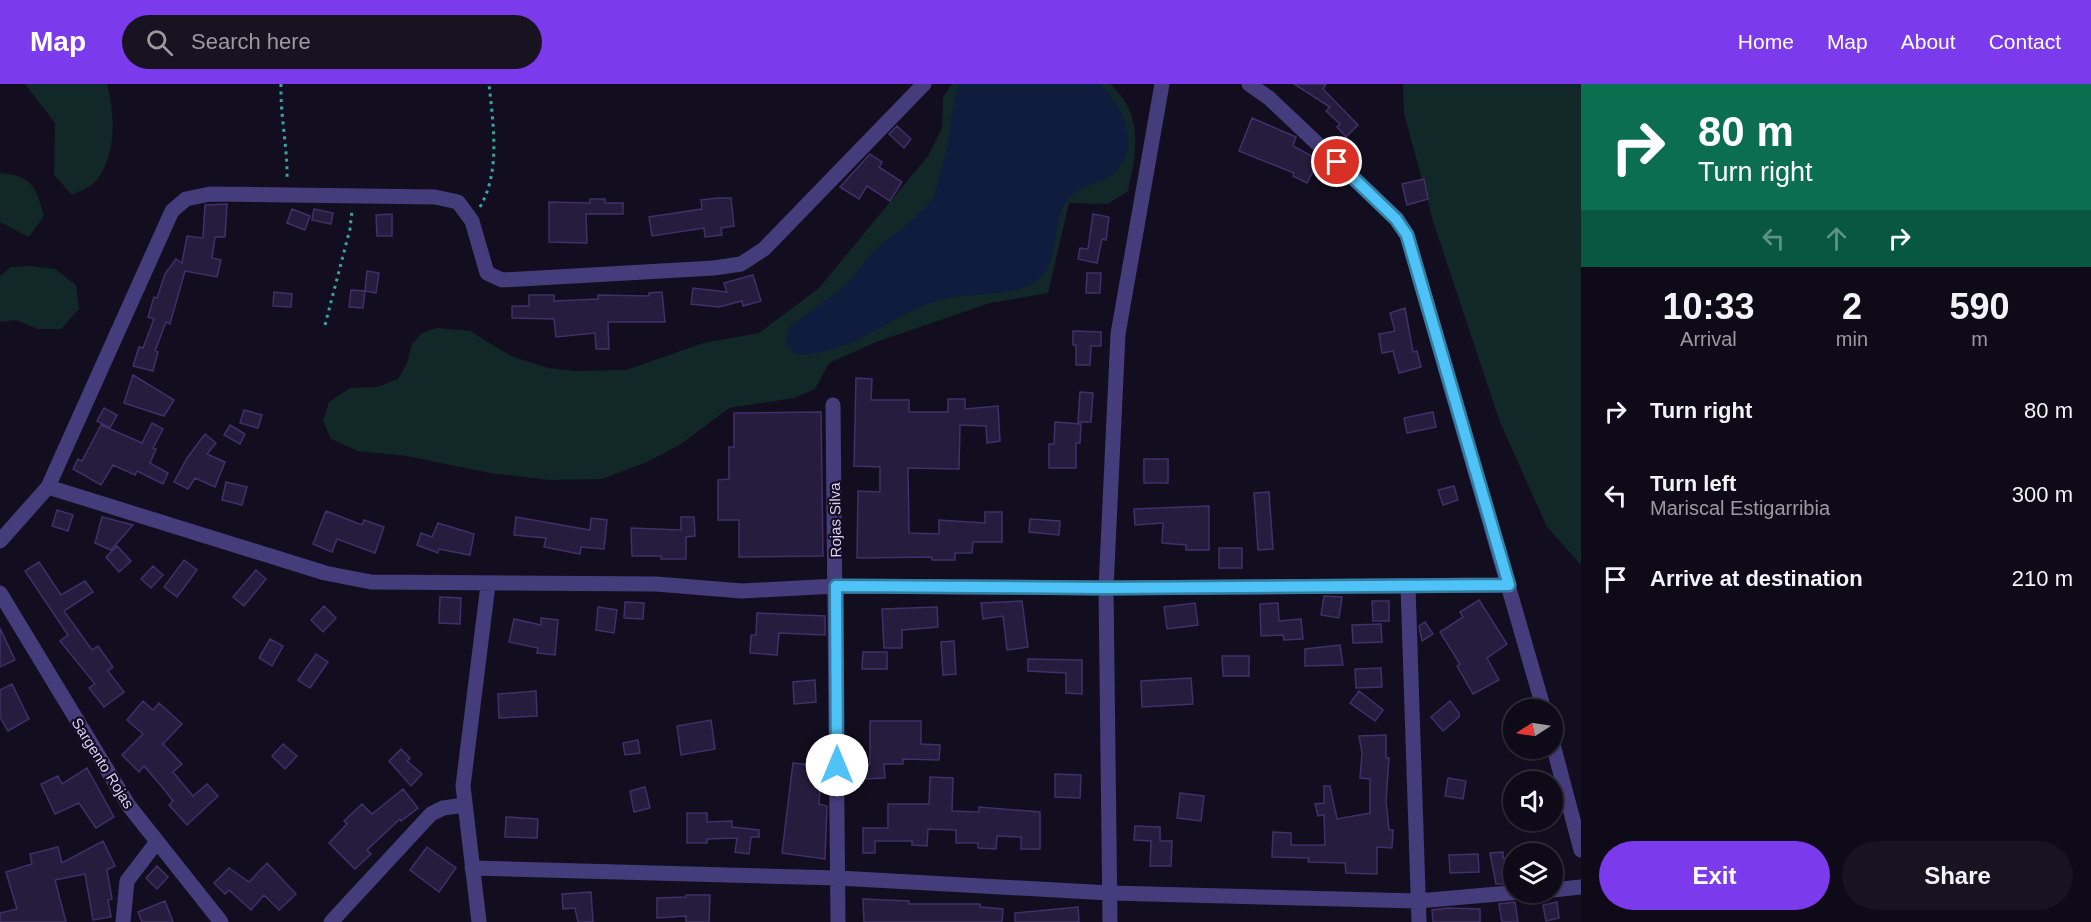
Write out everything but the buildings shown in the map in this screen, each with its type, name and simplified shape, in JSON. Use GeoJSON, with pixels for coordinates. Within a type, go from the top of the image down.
{"type":"FeatureCollection","features":[{"type":"Feature","properties":{"kind":"street"},"geometry":{"type":"LineString","coordinates":[[0,541],[48,487],[172,211],[186,199],[210,194],[435,197],[458,202],[472,221],[487,273],[502,280],[714,268],[741,264],[764,249],[924,84]]}},
{"type":"Feature","properties":{"kind":"street"},"geometry":{"type":"LineString","coordinates":[[1110,922],[1106,588],[1118,334],[1162,84]]}},
{"type":"Feature","properties":{"kind":"street"},"geometry":{"type":"LineString","coordinates":[[1249,84],[1316,141],[1396,219],[1407,235],[1541,699]]}},
{"type":"Feature","properties":{"kind":"street","name":"Rojas Silva"},"geometry":{"type":"LineString","coordinates":[[833,405],[838,922]]}},
{"type":"Feature","properties":{"kind":"street"},"geometry":{"type":"LineString","coordinates":[[48,487],[325,573],[371,582],[488,585],[656,584],[742,591],[836,586],[1106,588],[1509,585]]}},
{"type":"Feature","properties":{"kind":"street"},"geometry":{"type":"LineString","coordinates":[[479,922],[463,786],[488,585]]}},
{"type":"Feature","properties":{"kind":"street"},"geometry":{"type":"LineString","coordinates":[[1408,586],[1419,922]]}},
{"type":"Feature","properties":{"kind":"street","name":"Sargento Rojas"},"geometry":{"type":"LineString","coordinates":[[1,596],[129,806],[156,843],[221,922]]}},
{"type":"Feature","properties":{"kind":"street"},"geometry":{"type":"LineString","coordinates":[[1557,759],[1581,850]]}},
{"type":"Feature","properties":{"kind":"street"},"geometry":{"type":"LineString","coordinates":[[331,922],[431,814],[443,808],[465,806]]}},
{"type":"Feature","properties":{"kind":"street"},"geometry":{"type":"LineString","coordinates":[[123,922],[127,880],[156,843]]}},
{"type":"Feature","properties":{"kind":"street"},"geometry":{"type":"LineString","coordinates":[[472,868],[838,878],[1110,893],[1418,901],[1503,894]]}},
{"type":"Feature","properties":{"kind":"street"},"geometry":{"type":"LineString","coordinates":[[1563,889],[1581,887]]}},
{"type":"Feature","properties":{"kind":"path"},"geometry":{"type":"LineString","coordinates":[[281,84],[280,101],[288,153],[287,195]]}},
{"type":"Feature","properties":{"kind":"path"},"geometry":{"type":"LineString","coordinates":[[472,221],[485,199],[492,173],[494,123],[489,84]]}},
{"type":"Feature","properties":{"kind":"path"},"geometry":{"type":"LineString","coordinates":[[325,325],[350,229],[354,196]]}},
{"type":"Feature","properties":{"kind":"green space"},"geometry":{"type":"Polygon","coordinates":[[[25,84],[107,84],[113,121],[111,147],[103,171],[91,185],[72,195],[54,175],[55,123],[25,84]]]}},
{"type":"Feature","properties":{"kind":"green space"},"geometry":{"type":"Polygon","coordinates":[[[952,84],[1110,84],[1128,108],[1133,121],[1135,147],[1128,191],[1108,204],[1069,203],[1048,293],[990,303],[876,342],[829,363],[815,389],[794,398],[729,408],[681,444],[647,462],[602,479],[551,480],[490,473],[407,456],[358,451],[331,439],[323,421],[329,402],[350,388],[377,387],[398,379],[407,363],[412,344],[422,333],[437,328],[470,331],[511,356],[548,368],[574,371],[626,370],[704,343],[759,333],[819,288],[928,156],[942,128],[943,97],[952,84]]]}},
{"type":"Feature","properties":{"kind":"green space"},"geometry":{"type":"Polygon","coordinates":[[[1403,84],[1581,84],[1581,565],[1547,527],[1500,422],[1433,221],[1404,113],[1403,84]]]}},
{"type":"Feature","properties":{"kind":"green space"},"geometry":{"type":"Polygon","coordinates":[[[0,173],[20,177],[35,190],[44,216],[29,237],[0,222],[0,173]]]}},
{"type":"Feature","properties":{"kind":"green space"},"geometry":{"type":"Polygon","coordinates":[[[11,267],[55,269],[76,285],[79,309],[61,329],[38,329],[16,320],[0,322],[0,276],[11,267]]]}},
{"type":"Feature","properties":{"kind":"water"},"geometry":{"type":"Polygon","coordinates":[[[960,84],[1100,84],[1109,93],[1123,116],[1127,129],[1127,153],[1121,165],[1111,175],[1069,197],[1058,223],[1048,267],[1035,282],[1012,291],[933,302],[847,344],[813,354],[795,354],[786,342],[790,327],[843,288],[875,250],[917,216],[934,197],[948,144],[955,92],[960,84]]]}},
{"type":"Feature","properties":{"kind":"route"},"geometry":{"type":"LineString","coordinates":[[837,765],[836,586],[1106,588],[1509,585],[1407,235],[1396,219],[1337,162]]}}]}
